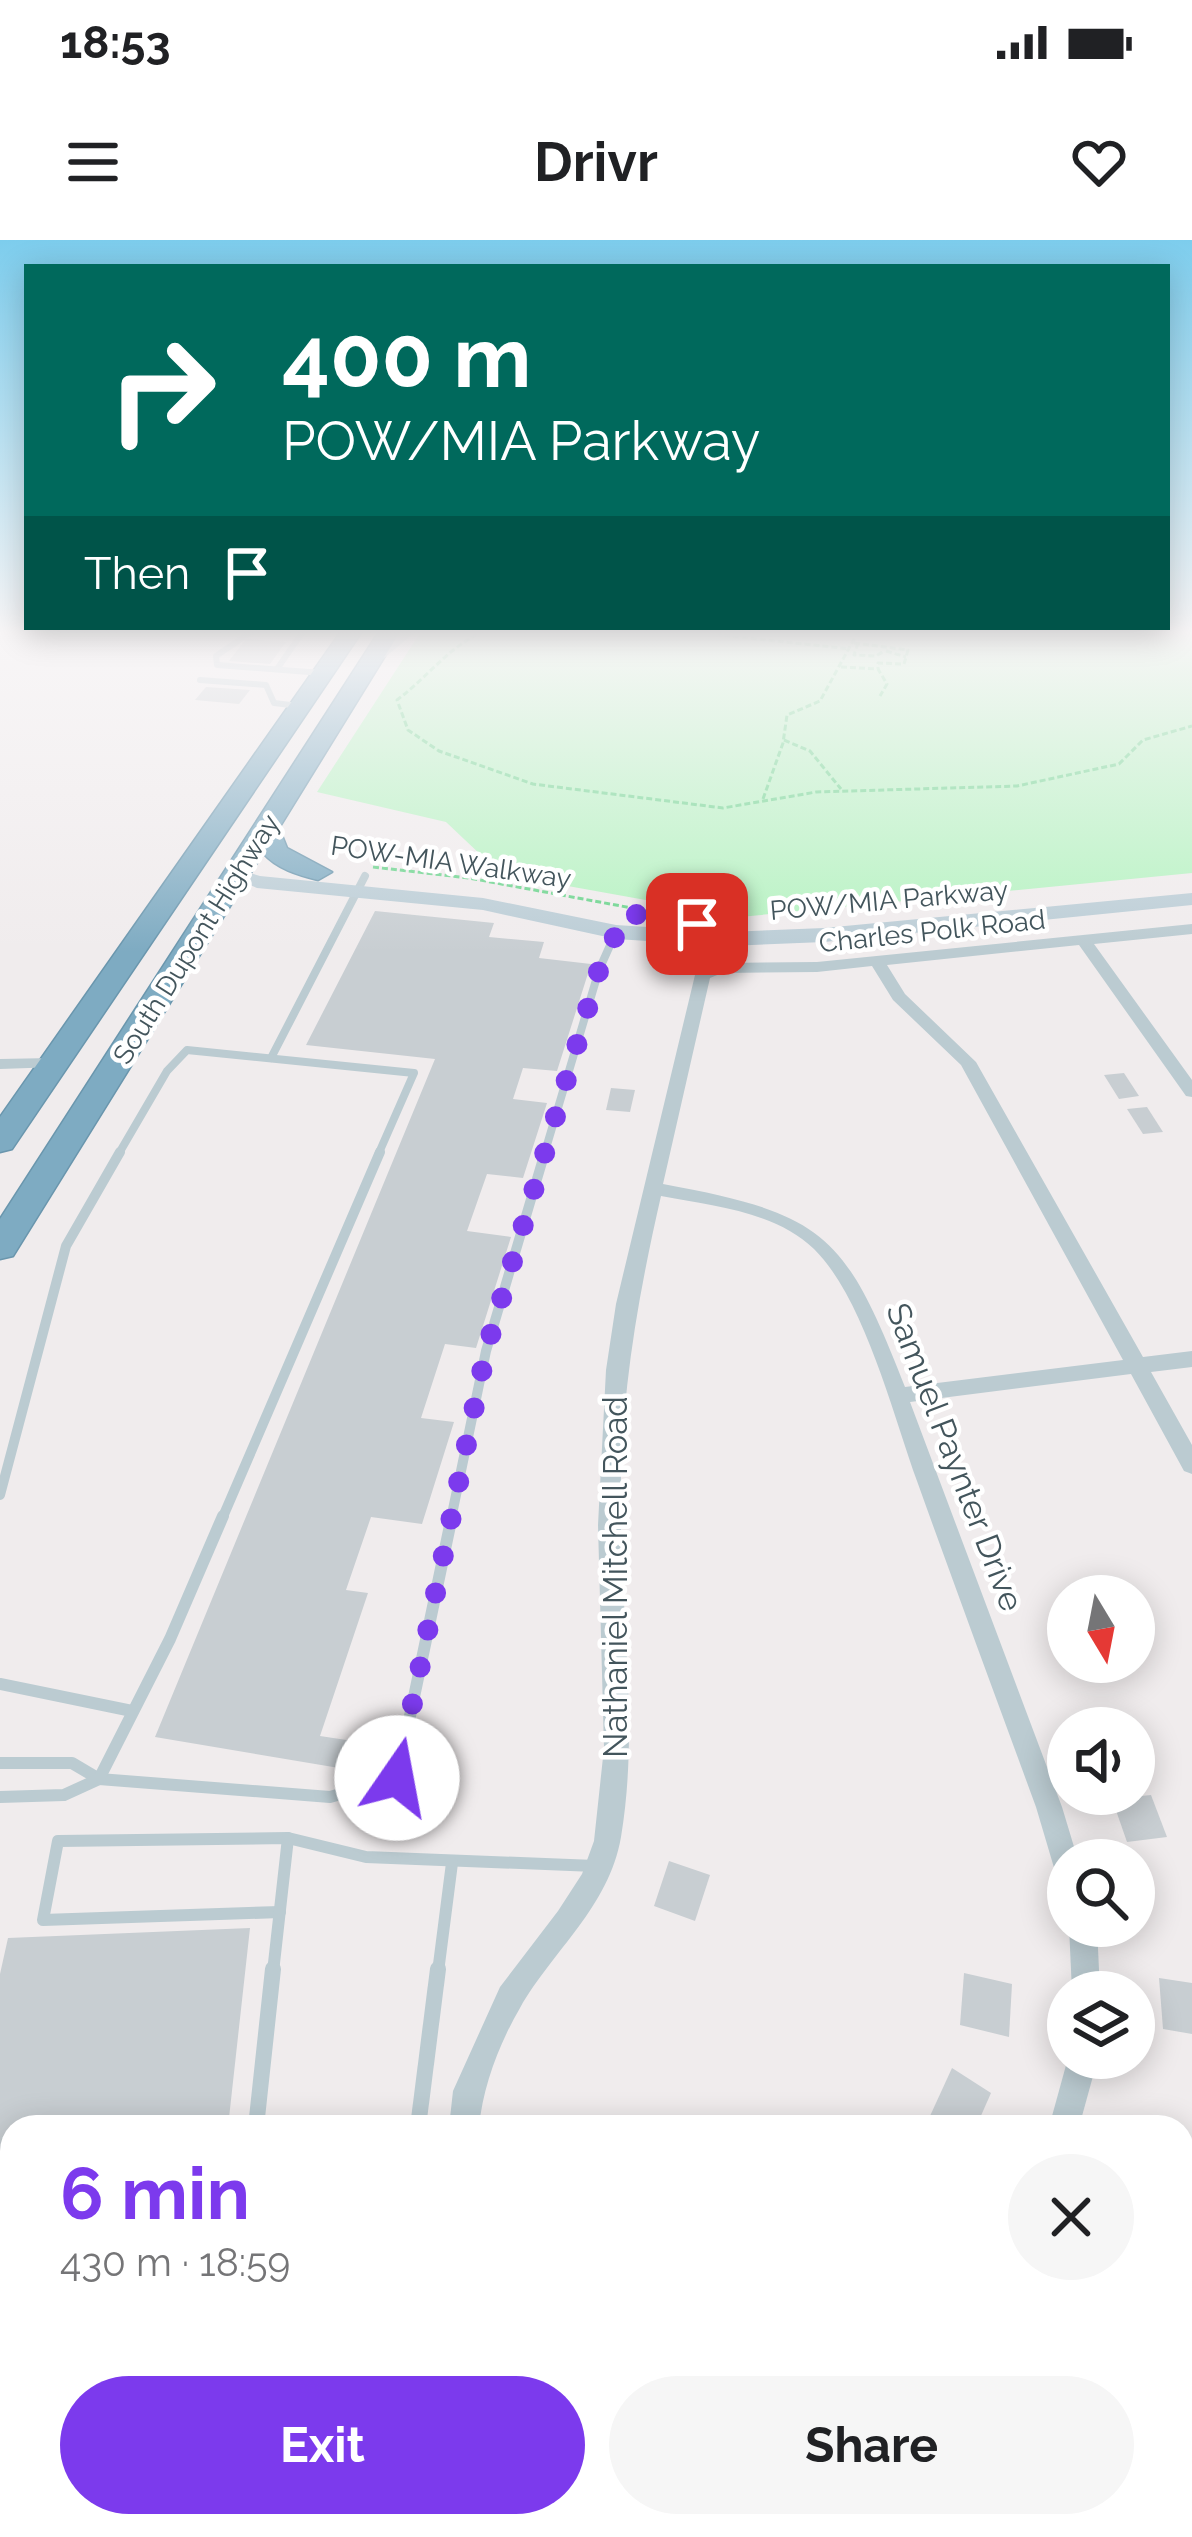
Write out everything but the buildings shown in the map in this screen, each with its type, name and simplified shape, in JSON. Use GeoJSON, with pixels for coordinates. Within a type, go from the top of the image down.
{"type":"FeatureCollection","features":[{"type":"Feature","properties":{"kind":"highway","name":"South Dupont Highway"},"geometry":{"type":"LineString","coordinates":[[0,1141],[280,737]]}},
{"type":"Feature","properties":{"kind":"highway","name":"South Dupont Highway"},"geometry":{"type":"LineString","coordinates":[[0,1246],[323,737]]}},
{"type":"Feature","properties":{"kind":"highway"},"geometry":{"type":"LineString","coordinates":[[217,828],[213,854],[235,872]]}},
{"type":"Feature","properties":{"kind":"highway"},"geometry":{"type":"LineString","coordinates":[[266,829],[271,850],[279,857],[318,872]]}},
{"type":"Feature","properties":{"kind":"highway"},"geometry":{"type":"LineString","coordinates":[[160,908],[184,886],[235,872]]}},
{"type":"Feature","properties":{"kind":"main road","name":"POW/MIA Parkway"},"geometry":{"type":"LineString","coordinates":[[235,872],[318,872],[484,904],[778,938],[1192,899]]}},
{"type":"Feature","properties":{"kind":"main road","name":"POW/MIA Parkway"},"geometry":{"type":"LineString","coordinates":[[235,872],[256,882],[361,878]]}},
{"type":"Feature","properties":{"kind":"main road","name":"POW/MIA Parkway"},"geometry":{"type":"LineString","coordinates":[[621,922],[800,926],[1192,887]]}},
{"type":"Feature","properties":{"kind":"street","name":"Charles Polk Road"},"geometry":{"type":"LineString","coordinates":[[694,998],[703,975],[720,968],[877,962],[1192,929]]}},
{"type":"Feature","properties":{"kind":"street"},"geometry":{"type":"LineString","coordinates":[[1084,940],[1192,1092]]}},
{"type":"Feature","properties":{"kind":"street"},"geometry":{"type":"LineString","coordinates":[[877,962],[899,997],[968,1062],[1192,1465]]}},
{"type":"Feature","properties":{"kind":"street","name":"Nathaniel Mitchell Road"},"geometry":{"type":"LineString","coordinates":[[465,2115],[468,2091],[510,1997],[568,1922],[607,1841],[617,1748],[609,1525],[616,1370],[626,1304],[694,998]]}},
{"type":"Feature","properties":{"kind":"street"},"geometry":{"type":"LineString","coordinates":[[0,1064],[52,1063]]}},
{"type":"Feature","properties":{"kind":"street","name":"Samuel Paynter Drive"},"geometry":{"type":"LineString","coordinates":[[654,1189],[753,1207],[817,1241],[847,1279],[896,1396],[1058,1839]]}},
{"type":"Feature","properties":{"kind":"street"},"geometry":{"type":"LineString","coordinates":[[896,1396],[1192,1359]]}},
{"type":"Feature","properties":{"kind":"street"},"geometry":{"type":"LineString","coordinates":[[1067,2115],[1077,2079]]}},
{"type":"Feature","properties":{"kind":"lane"},"geometry":{"type":"LineString","coordinates":[[271,1058],[361,878]]}},
{"type":"Feature","properties":{"kind":"lane"},"geometry":{"type":"LineString","coordinates":[[0,1763],[72,1763],[99,1779],[330,1797],[397,1778],[486,1351],[599,970],[621,922]]}},
{"type":"Feature","properties":{"kind":"lane"},"geometry":{"type":"LineString","coordinates":[[0,1495],[66,1246],[167,1071],[187,1049],[414,1073],[170,1639],[99,1779],[64,1795],[0,1797]]}},
{"type":"Feature","properties":{"kind":"lane"},"geometry":{"type":"LineString","coordinates":[[0,1684],[132,1712]]}},
{"type":"Feature","properties":{"kind":"lane"},"geometry":{"type":"LineString","coordinates":[[280,1912],[44,1919],[58,1841],[288,1838],[366,1857],[598,1866]]}},
{"type":"Feature","properties":{"kind":"lane"},"geometry":{"type":"LineString","coordinates":[[257,2115],[288,1838]]}},
{"type":"Feature","properties":{"kind":"lane"},"geometry":{"type":"LineString","coordinates":[[420,2115],[452,1863]]}},
{"type":"Feature","properties":{"kind":"path"},"geometry":{"type":"LineString","coordinates":[[419,737],[439,751],[532,784],[723,808],[842,790],[1016,786],[1119,764],[1143,740],[1153,737]]}},
{"type":"Feature","properties":{"kind":"path"},"geometry":{"type":"LineString","coordinates":[[763,800],[784,740],[810,751],[842,790]]}},
{"type":"Feature","properties":{"kind":"path","name":"POW-MIA Walkway"},"geometry":{"type":"LineString","coordinates":[[361,878],[469,878],[670,916]]}},
{"type":"Feature","properties":{"kind":"green space"},"geometry":{"type":"Polygon","coordinates":[[[353,737],[1192,737],[1192,873],[740,917],[501,874],[446,822],[317,792],[353,737]]]}},
{"type":"Feature","properties":{"kind":"route"},"geometry":{"type":"LineString","coordinates":[[397,1778],[486,1351],[599,970],[626,913],[697,924]]}}]}
